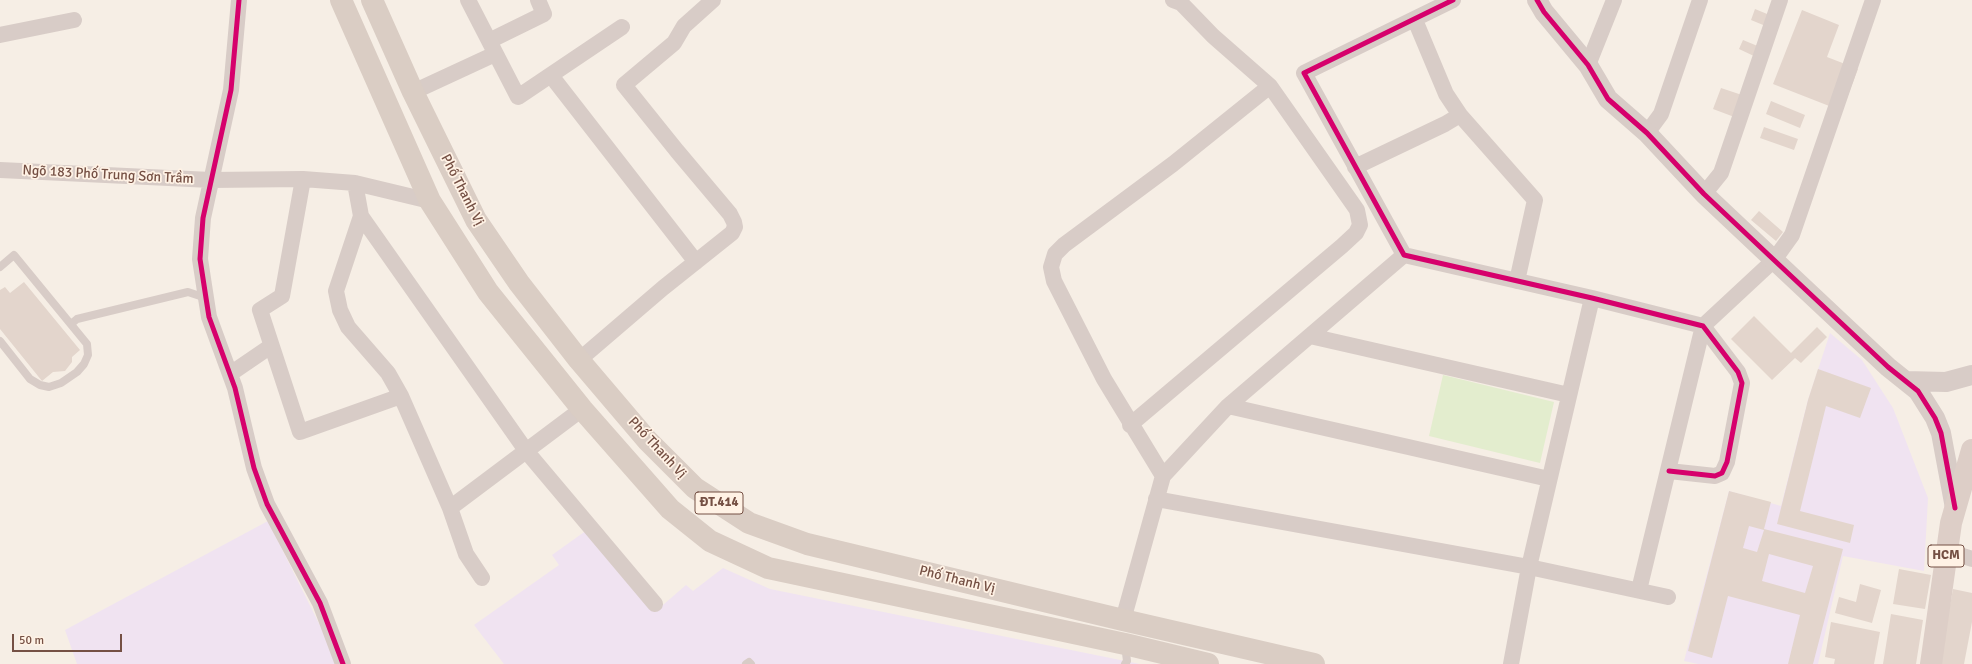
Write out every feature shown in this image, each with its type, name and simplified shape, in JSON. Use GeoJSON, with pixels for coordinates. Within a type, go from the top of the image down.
{"type":"FeatureCollection","features":[{"type":"Feature","properties":{"kind":"highway","name":"HCM"},"geometry":{"type":"LineString","coordinates":[[1931,664],[1951,523],[1972,450]]}},
{"type":"Feature","properties":{"kind":"main road","name":"Phố Thanh Vị"},"geometry":{"type":"LineString","coordinates":[[341,0],[430,201],[488,292],[582,409],[670,509],[710,541],[768,568],[1125,654],[1208,664]]}},
{"type":"Feature","properties":{"kind":"main road","name":"Phố Thanh Vị"},"geometry":{"type":"LineString","coordinates":[[372,0],[413,92],[476,220],[519,282],[579,360],[646,440],[695,488],[749,523],[807,544],[1314,664]]}},
{"type":"Feature","properties":{"kind":"main road"},"geometry":{"type":"LineString","coordinates":[[1123,620],[1125,654]]}},
{"type":"Feature","properties":{"kind":"street"},"geometry":{"type":"LineString","coordinates":[[239,0],[231,90],[203,218],[200,259],[206,298],[209,317],[230,374],[254,468],[267,504],[320,603],[343,664]]}},
{"type":"Feature","properties":{"kind":"street"},"geometry":{"type":"LineString","coordinates":[[468,0],[518,97],[622,26]]}},
{"type":"Feature","properties":{"kind":"street"},"geometry":{"type":"LineString","coordinates":[[413,92],[492,48],[544,14],[538,0]]}},
{"type":"Feature","properties":{"kind":"street"},"geometry":{"type":"LineString","coordinates":[[579,360],[732,233],[734,222],[730,214],[624,85],[674,43],[684,26],[713,0]]}},
{"type":"Feature","properties":{"kind":"street"},"geometry":{"type":"LineString","coordinates":[[1130,425],[1342,246],[1356,233],[1360,225],[1357,210],[1270,86],[1222,45],[1181,3],[1173,0]]}},
{"type":"Feature","properties":{"kind":"street"},"geometry":{"type":"LineString","coordinates":[[1454,0],[1304,73],[1404,255],[1592,298],[1703,326],[1738,372],[1742,383],[1727,462],[1722,473],[1715,476],[1669,471]]}},
{"type":"Feature","properties":{"kind":"street"},"geometry":{"type":"LineString","coordinates":[[1537,0],[1544,12],[1588,65],[1608,99],[1647,133],[1704,194],[1774,260],[1888,367],[1918,391],[1935,418],[1941,433],[1955,508]]}},
{"type":"Feature","properties":{"kind":"street"},"geometry":{"type":"LineString","coordinates":[[1588,65],[1614,0]]}},
{"type":"Feature","properties":{"kind":"street"},"geometry":{"type":"LineString","coordinates":[[1647,133],[1661,114],[1700,0]]}},
{"type":"Feature","properties":{"kind":"street"},"geometry":{"type":"LineString","coordinates":[[1704,194],[1720,173],[1780,0]]}},
{"type":"Feature","properties":{"kind":"street"},"geometry":{"type":"LineString","coordinates":[[1639,590],[1703,326],[1774,260],[1792,235],[1873,0]]}},
{"type":"Feature","properties":{"kind":"street"},"geometry":{"type":"LineString","coordinates":[[0,35],[74,20]]}},
{"type":"Feature","properties":{"kind":"street"},"geometry":{"type":"LineString","coordinates":[[1415,20],[1446,94],[1460,115],[1535,200],[1517,281]]}},
{"type":"Feature","properties":{"kind":"street"},"geometry":{"type":"LineString","coordinates":[[556,82],[696,262]]}},
{"type":"Feature","properties":{"kind":"street"},"geometry":{"type":"LineString","coordinates":[[1163,476],[1130,425],[1077,328],[1054,281],[1051,267],[1055,254],[1064,245],[1173,164],[1270,86]]}},
{"type":"Feature","properties":{"kind":"street"},"geometry":{"type":"LineString","coordinates":[[1356,167],[1445,124],[1460,115]]}},
{"type":"Feature","properties":{"kind":"street","name":"Ngõ 183 Phố Trung Sơn Trầm"},"geometry":{"type":"LineString","coordinates":[[0,170],[211,180],[303,179],[355,183],[430,201]]}},
{"type":"Feature","properties":{"kind":"street"},"geometry":{"type":"LineString","coordinates":[[303,179],[282,296],[260,310],[300,432],[401,396]]}},
{"type":"Feature","properties":{"kind":"street"},"geometry":{"type":"LineString","coordinates":[[355,183],[362,216],[527,452],[655,604]]}},
{"type":"Feature","properties":{"kind":"street"},"geometry":{"type":"LineString","coordinates":[[362,216],[336,291],[340,310],[348,327],[388,373],[401,396],[450,508],[466,554],[482,578]]}},
{"type":"Feature","properties":{"kind":"street"},"geometry":{"type":"LineString","coordinates":[[1123,620],[1163,476],[1228,406],[1404,255]]}},
{"type":"Feature","properties":{"kind":"street"},"geometry":{"type":"LineString","coordinates":[[1511,664],[1529,568],[1592,298]]}},
{"type":"Feature","properties":{"kind":"street"},"geometry":{"type":"LineString","coordinates":[[1310,336],[1569,395]]}},
{"type":"Feature","properties":{"kind":"street"},"geometry":{"type":"LineString","coordinates":[[230,374],[272,346]]}},
{"type":"Feature","properties":{"kind":"street"},"geometry":{"type":"LineString","coordinates":[[1906,381],[1946,382],[1972,376]]}},
{"type":"Feature","properties":{"kind":"street"},"geometry":{"type":"LineString","coordinates":[[1228,406],[1549,479]]}},
{"type":"Feature","properties":{"kind":"street"},"geometry":{"type":"LineString","coordinates":[[450,508],[527,452],[582,409]]}},
{"type":"Feature","properties":{"kind":"street"},"geometry":{"type":"LineString","coordinates":[[1156,499],[1529,568],[1639,590],[1668,598]]}},
{"type":"Feature","properties":{"kind":"street"},"geometry":{"type":"LineString","coordinates":[[1947,550],[1972,559]]}},
{"type":"Feature","properties":{"kind":"lane"},"geometry":{"type":"LineString","coordinates":[[0,267],[14,255],[88,344],[88,355],[84,364],[77,372],[61,383],[49,387],[40,385],[30,380],[0,341]]}},
{"type":"Feature","properties":{"kind":"lane"},"geometry":{"type":"LineString","coordinates":[[71,324],[77,318],[188,292],[206,298]]}},
{"type":"Feature","properties":{"kind":"lane"},"geometry":{"type":"LineString","coordinates":[[746,664],[749,662],[751,664]]}},
{"type":"Feature","properties":{"kind":"shaded area"},"geometry":{"type":"Polygon","coordinates":[[[1830,333],[1862,360],[1893,408],[1928,498],[1924,571],[1843,556],[1818,664],[1698,664],[1684,661],[1729,491],[1781,506],[1808,400],[1830,333]]]}},
{"type":"Feature","properties":{"kind":"shaded area"},"geometry":{"type":"Polygon","coordinates":[[[268,521],[339,664],[77,664],[65,630],[268,521]]]}},
{"type":"Feature","properties":{"kind":"shaded area"},"geometry":{"type":"Polygon","coordinates":[[[587,530],[656,611],[686,585],[693,591],[723,568],[770,589],[1140,664],[504,664],[474,625],[559,565],[552,555],[587,530]]]}},
{"type":"Feature","properties":{"kind":"green space"},"geometry":{"type":"Polygon","coordinates":[[[1443,375],[1554,402],[1540,463],[1429,436],[1443,375]]]}},
{"type":"Feature","properties":{"kind":"building"},"geometry":{"type":"Polygon","coordinates":[[[1755,9],[1772,16],[1768,27],[1751,20],[1755,9]]]}},
{"type":"Feature","properties":{"kind":"building"},"geometry":{"type":"Polygon","coordinates":[[[1802,10],[1839,25],[1827,57],[1858,69],[1842,111],[1773,84],[1802,10]]]}},
{"type":"Feature","properties":{"kind":"building"},"geometry":{"type":"Polygon","coordinates":[[[1743,40],[1760,47],[1756,57],[1739,49],[1743,40]]]}},
{"type":"Feature","properties":{"kind":"building"},"geometry":{"type":"Polygon","coordinates":[[[1721,88],[1745,96],[1737,118],[1713,109],[1721,88]]]}},
{"type":"Feature","properties":{"kind":"building"},"geometry":{"type":"Polygon","coordinates":[[[1771,101],[1805,115],[1800,128],[1766,114],[1771,101]]]}},
{"type":"Feature","properties":{"kind":"building"},"geometry":{"type":"Polygon","coordinates":[[[1764,127],[1798,139],[1794,150],[1760,138],[1764,127]]]}},
{"type":"Feature","properties":{"kind":"building"},"geometry":{"type":"Polygon","coordinates":[[[1759,211],[1783,232],[1776,241],[1751,220],[1759,211]]]}},
{"type":"Feature","properties":{"kind":"building"},"geometry":{"type":"Polygon","coordinates":[[[24,282],[80,350],[72,357],[72,362],[65,371],[53,372],[42,381],[0,329],[0,290],[5,287],[10,293],[24,282]]]}},
{"type":"Feature","properties":{"kind":"building"},"geometry":{"type":"Polygon","coordinates":[[[1754,316],[1791,353],[1817,327],[1827,337],[1801,363],[1795,358],[1772,380],[1731,339],[1754,316]]]}},
{"type":"Feature","properties":{"kind":"building"},"geometry":{"type":"Polygon","coordinates":[[[1818,369],[1871,388],[1860,418],[1826,406],[1800,511],[1854,525],[1850,543],[1777,524],[1808,400],[1818,369]]]}},
{"type":"Feature","properties":{"kind":"building"},"geometry":{"type":"Polygon","coordinates":[[[1729,491],[1771,502],[1764,529],[1843,549],[1813,664],[1788,664],[1800,615],[1728,596],[1712,658],[1688,651],[1729,491]],[[1749,526],[1743,548],[1757,552],[1764,530],[1749,526]],[[1769,554],[1762,581],[1805,593],[1813,566],[1769,554]]]}},
{"type":"Feature","properties":{"kind":"building"},"geometry":{"type":"Polygon","coordinates":[[[1899,569],[1931,575],[1925,609],[1893,604],[1899,569]]]}},
{"type":"Feature","properties":{"kind":"building"},"geometry":{"type":"Polygon","coordinates":[[[1860,584],[1881,590],[1872,623],[1835,613],[1839,597],[1856,602],[1860,584]]]}},
{"type":"Feature","properties":{"kind":"building"},"geometry":{"type":"Polygon","coordinates":[[[1953,589],[1972,593],[1972,622],[1964,664],[1939,664],[1953,589]]]}},
{"type":"Feature","properties":{"kind":"building"},"geometry":{"type":"Polygon","coordinates":[[[1891,614],[1923,620],[1916,664],[1883,664],[1891,614]]]}},
{"type":"Feature","properties":{"kind":"building"},"geometry":{"type":"Polygon","coordinates":[[[1831,622],[1880,632],[1874,664],[1834,664],[1835,659],[1825,657],[1831,622]]]}},
{"type":"Feature","properties":{"kind":"cycle path"},"geometry":{"type":"LineString","coordinates":[[239,0],[231,90],[203,218],[200,259],[206,298],[209,317],[235,388],[254,468],[267,504],[320,603],[343,664]]}},
{"type":"Feature","properties":{"kind":"cycle path"},"geometry":{"type":"LineString","coordinates":[[1453,0],[1304,73],[1404,255],[1592,298],[1703,326],[1738,372],[1742,383],[1727,462],[1722,473],[1715,476],[1669,471]]}},
{"type":"Feature","properties":{"kind":"cycle path"},"geometry":{"type":"LineString","coordinates":[[1537,0],[1544,12],[1588,65],[1608,99],[1647,133],[1704,194],[1774,260],[1888,367],[1918,391],[1935,418],[1941,433],[1955,508]]}}]}
